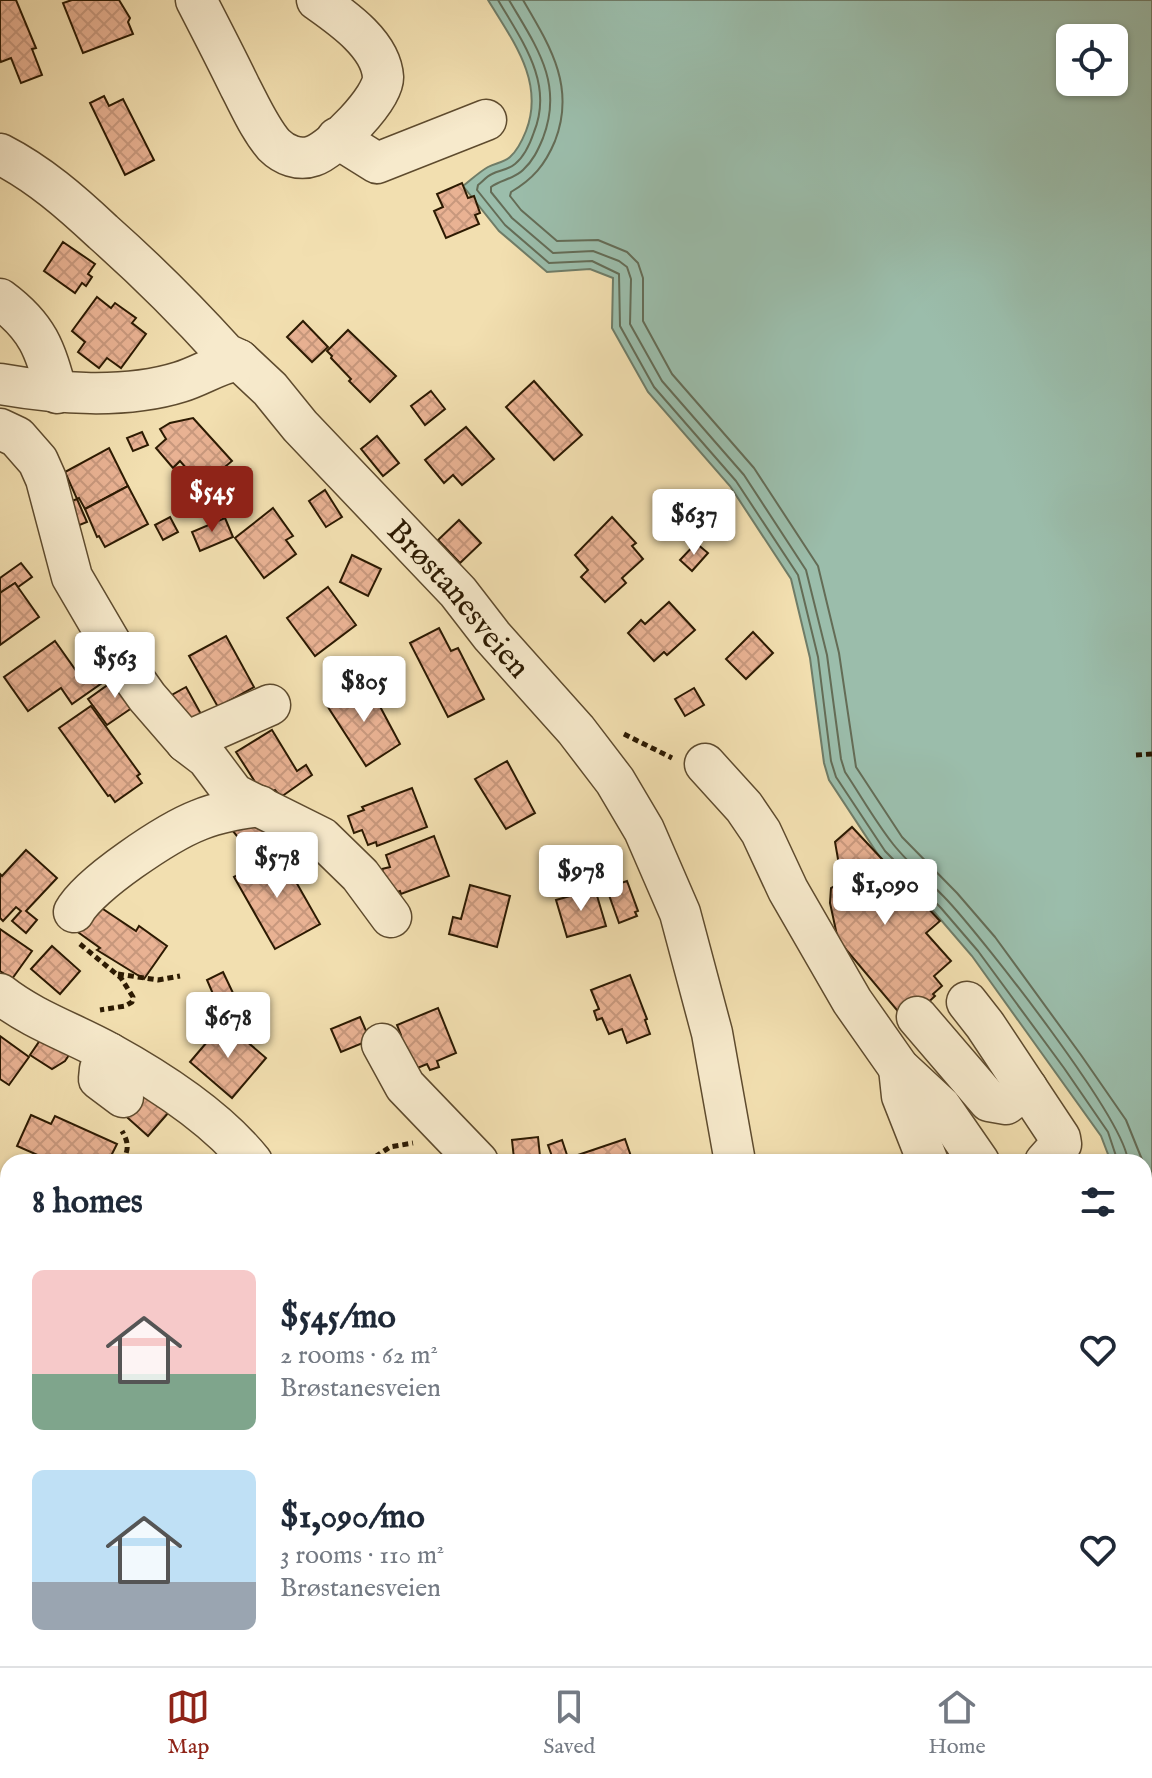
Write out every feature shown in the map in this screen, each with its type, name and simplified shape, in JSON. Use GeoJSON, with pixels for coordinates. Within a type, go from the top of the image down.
{"type":"FeatureCollection","features":[{"type":"Feature","properties":{"kind":"street"},"geometry":{"type":"LineString","coordinates":[[196,0],[252,111],[274,145],[287,155],[300,158],[324,151],[360,117],[380,91],[382,73],[361,35],[317,0]]}},
{"type":"Feature","properties":{"kind":"street"},"geometry":{"type":"LineString","coordinates":[[337,138],[377,163],[486,120]]}},
{"type":"Feature","properties":{"kind":"street","name":"Brøstanesveien"},"geometry":{"type":"LineString","coordinates":[[0,154],[21,164],[63,195],[166,288],[226,354],[239,360],[270,389],[300,426],[458,592],[492,636],[576,730],[615,781],[644,830],[680,913],[712,1033],[734,1154]]}},
{"type":"Feature","properties":{"kind":"street"},"geometry":{"type":"LineString","coordinates":[[0,299],[21,315],[37,334],[57,393]]}},
{"type":"Feature","properties":{"kind":"street"},"geometry":{"type":"LineString","coordinates":[[0,384],[57,393],[145,390],[181,382],[239,360]]}},
{"type":"Feature","properties":{"kind":"street"},"geometry":{"type":"LineString","coordinates":[[0,429],[17,437],[38,461],[46,479],[72,577],[120,659],[147,697],[186,742],[207,758],[234,794],[322,838],[360,875],[391,917]]}},
{"type":"Feature","properties":{"kind":"street"},"geometry":{"type":"LineString","coordinates":[[186,742],[270,705]]}},
{"type":"Feature","properties":{"kind":"street"},"geometry":{"type":"LineString","coordinates":[[705,764],[744,807],[761,832],[788,890],[852,1001],[899,1068],[941,1107],[973,1154]]}},
{"type":"Feature","properties":{"kind":"street"},"geometry":{"type":"LineString","coordinates":[[74,912],[80,901],[112,874],[183,826],[232,809],[260,806]]}},
{"type":"Feature","properties":{"kind":"street"},"geometry":{"type":"LineString","coordinates":[[0,994],[20,1009],[109,1053],[191,1106],[246,1154]]}},
{"type":"Feature","properties":{"kind":"street"},"geometry":{"type":"LineString","coordinates":[[967,1002],[1060,1138],[1061,1144],[1052,1154]]}},
{"type":"Feature","properties":{"kind":"street"},"geometry":{"type":"LineString","coordinates":[[917,1017],[989,1101],[1006,1104],[1027,1088]]}},
{"type":"Feature","properties":{"kind":"street"},"geometry":{"type":"LineString","coordinates":[[382,1044],[405,1086],[465,1149]]}},
{"type":"Feature","properties":{"kind":"street"},"geometry":{"type":"LineString","coordinates":[[109,1053],[100,1069],[99,1079],[123,1097]]}},
{"type":"Feature","properties":{"kind":"street"},"geometry":{"type":"LineString","coordinates":[[899,1068],[902,1096],[925,1154]]}},
{"type":"Feature","properties":{"kind":"path"},"geometry":{"type":"LineString","coordinates":[[1136,755],[1152,754]]}},
{"type":"Feature","properties":{"kind":"path"},"geometry":{"type":"LineString","coordinates":[[74,912],[68,931],[125,983]]}},
{"type":"Feature","properties":{"kind":"path"},"geometry":{"type":"LineString","coordinates":[[117,974],[158,980],[180,976]]}},
{"type":"Feature","properties":{"kind":"path"},"geometry":{"type":"LineString","coordinates":[[379,1154],[390,1147],[465,1149]]}},
{"type":"Feature","properties":{"kind":"water"},"geometry":{"type":"Polygon","coordinates":[[[488,0],[1152,0],[1152,1154],[1108,1154],[1101,1136],[972,956],[879,856],[829,780],[810,658],[791,579],[730,486],[648,392],[612,328],[613,278],[590,269],[547,272],[499,231],[463,186],[485,169],[505,161],[523,138],[531,113],[532,96],[524,62],[488,0]]]}},
{"type":"Feature","properties":{"kind":"building"},"geometry":{"type":"Polygon","coordinates":[[[0,0],[16,0],[36,48],[32,49],[42,75],[21,83],[11,58],[1,62],[0,0]]]}},
{"type":"Feature","properties":{"kind":"building"},"geometry":{"type":"Polygon","coordinates":[[[72,0],[119,0],[130,18],[128,22],[133,34],[83,53],[63,3],[72,0]]]}},
{"type":"Feature","properties":{"kind":"building"},"geometry":{"type":"Polygon","coordinates":[[[104,96],[109,106],[123,99],[154,160],[125,175],[90,103],[104,96]]]}},
{"type":"Feature","properties":{"kind":"building"},"geometry":{"type":"Polygon","coordinates":[[[462,183],[468,198],[474,196],[480,213],[475,215],[479,224],[446,238],[434,211],[443,207],[437,194],[462,183]]]}},
{"type":"Feature","properties":{"kind":"building"},"geometry":{"type":"Polygon","coordinates":[[[63,242],[95,264],[88,274],[92,277],[86,286],[82,283],[75,293],[44,271],[63,242]]]}},
{"type":"Feature","properties":{"kind":"building"},"geometry":{"type":"Polygon","coordinates":[[[97,297],[111,308],[115,303],[136,318],[132,323],[146,334],[121,368],[107,358],[99,368],[78,352],[85,342],[72,331],[97,297]]]}},
{"type":"Feature","properties":{"kind":"building"},"geometry":{"type":"Polygon","coordinates":[[[303,321],[328,347],[312,362],[287,337],[303,321]]]}},
{"type":"Feature","properties":{"kind":"building"},"geometry":{"type":"Polygon","coordinates":[[[348,330],[396,376],[370,402],[349,381],[351,379],[327,351],[348,330]]]}},
{"type":"Feature","properties":{"kind":"building"},"geometry":{"type":"Polygon","coordinates":[[[534,381],[582,435],[554,460],[506,407],[534,381]]]}},
{"type":"Feature","properties":{"kind":"building"},"geometry":{"type":"Polygon","coordinates":[[[431,391],[445,409],[425,425],[411,406],[431,391]]]}},
{"type":"Feature","properties":{"kind":"building"},"geometry":{"type":"Polygon","coordinates":[[[193,418],[232,461],[202,486],[180,461],[173,468],[156,448],[166,439],[160,429],[170,423],[193,418]]]}},
{"type":"Feature","properties":{"kind":"building"},"geometry":{"type":"Polygon","coordinates":[[[466,427],[494,459],[462,485],[453,475],[444,483],[425,460],[466,427]]]}},
{"type":"Feature","properties":{"kind":"building"},"geometry":{"type":"Polygon","coordinates":[[[142,432],[148,445],[133,451],[127,438],[142,432]]]}},
{"type":"Feature","properties":{"kind":"building"},"geometry":{"type":"Polygon","coordinates":[[[377,436],[399,463],[383,476],[361,449],[377,436]]]}},
{"type":"Feature","properties":{"kind":"building"},"geometry":{"type":"Polygon","coordinates":[[[109,448],[128,486],[85,509],[65,472],[109,448]]]}},
{"type":"Feature","properties":{"kind":"building"},"geometry":{"type":"Polygon","coordinates":[[[128,486],[148,524],[105,547],[97,537],[85,509],[128,486]]]}},
{"type":"Feature","properties":{"kind":"building"},"geometry":{"type":"Polygon","coordinates":[[[325,490],[342,517],[326,527],[309,501],[325,490]]]}},
{"type":"Feature","properties":{"kind":"building"},"geometry":{"type":"Polygon","coordinates":[[[77,499],[87,522],[77,526],[66,503],[77,499]]]}},
{"type":"Feature","properties":{"kind":"building"},"geometry":{"type":"Polygon","coordinates":[[[273,508],[293,536],[286,540],[296,554],[264,578],[235,538],[273,508]]]}},
{"type":"Feature","properties":{"kind":"building"},"geometry":{"type":"Polygon","coordinates":[[[170,517],[178,532],[163,540],[155,525],[170,517]]]}},
{"type":"Feature","properties":{"kind":"building"},"geometry":{"type":"Polygon","coordinates":[[[612,517],[636,543],[632,546],[643,559],[622,578],[626,583],[605,602],[581,577],[588,570],[575,555],[612,517]]]}},
{"type":"Feature","properties":{"kind":"building"},"geometry":{"type":"Polygon","coordinates":[[[225,518],[233,537],[200,551],[192,532],[225,518]]]}},
{"type":"Feature","properties":{"kind":"building"},"geometry":{"type":"Polygon","coordinates":[[[459,520],[481,543],[460,563],[438,540],[459,520]]]}},
{"type":"Feature","properties":{"kind":"building"},"geometry":{"type":"Polygon","coordinates":[[[696,543],[708,553],[692,571],[680,560],[696,543]]]}},
{"type":"Feature","properties":{"kind":"building"},"geometry":{"type":"Polygon","coordinates":[[[352,555],[381,569],[368,596],[340,582],[352,555]]]}},
{"type":"Feature","properties":{"kind":"building"},"geometry":{"type":"Polygon","coordinates":[[[21,563],[32,577],[18,587],[15,583],[0,593],[0,578],[21,563]]]}},
{"type":"Feature","properties":{"kind":"building"},"geometry":{"type":"Polygon","coordinates":[[[15,583],[39,617],[0,645],[0,593],[15,583]]]}},
{"type":"Feature","properties":{"kind":"building"},"geometry":{"type":"Polygon","coordinates":[[[328,587],[356,625],[315,656],[287,618],[328,587]]]}},
{"type":"Feature","properties":{"kind":"building"},"geometry":{"type":"Polygon","coordinates":[[[669,602],[695,630],[667,655],[664,652],[654,661],[628,633],[641,620],[645,624],[669,602]]]}},
{"type":"Feature","properties":{"kind":"building"},"geometry":{"type":"Polygon","coordinates":[[[439,628],[451,651],[458,648],[484,699],[448,717],[410,643],[439,628]]]}},
{"type":"Feature","properties":{"kind":"building"},"geometry":{"type":"Polygon","coordinates":[[[753,632],[773,653],[746,679],[726,659],[753,632]]]}},
{"type":"Feature","properties":{"kind":"building"},"geometry":{"type":"Polygon","coordinates":[[[226,636],[254,687],[218,707],[189,656],[226,636]]]}},
{"type":"Feature","properties":{"kind":"building"},"geometry":{"type":"Polygon","coordinates":[[[55,641],[77,672],[98,657],[112,676],[72,704],[61,688],[28,711],[4,677],[55,641]]]}},
{"type":"Feature","properties":{"kind":"building"},"geometry":{"type":"Polygon","coordinates":[[[123,674],[142,701],[107,725],[88,699],[123,674]]]}},
{"type":"Feature","properties":{"kind":"building"},"geometry":{"type":"Polygon","coordinates":[[[360,682],[372,702],[376,699],[400,744],[366,766],[326,704],[360,682]]]}},
{"type":"Feature","properties":{"kind":"building"},"geometry":{"type":"Polygon","coordinates":[[[186,687],[201,714],[185,723],[170,696],[186,687]]]}},
{"type":"Feature","properties":{"kind":"building"},"geometry":{"type":"Polygon","coordinates":[[[694,688],[704,705],[685,716],[675,699],[694,688]]]}},
{"type":"Feature","properties":{"kind":"building"},"geometry":{"type":"Polygon","coordinates":[[[91,706],[140,774],[137,776],[142,783],[115,802],[59,728],[91,706]]]}},
{"type":"Feature","properties":{"kind":"building"},"geometry":{"type":"Polygon","coordinates":[[[272,730],[297,771],[306,765],[312,775],[281,797],[275,790],[264,796],[236,752],[272,730]]]}},
{"type":"Feature","properties":{"kind":"building"},"geometry":{"type":"Polygon","coordinates":[[[507,761],[535,813],[506,829],[475,779],[507,761]]]}},
{"type":"Feature","properties":{"kind":"building"},"geometry":{"type":"Polygon","coordinates":[[[412,788],[427,827],[377,846],[376,842],[368,845],[362,830],[354,833],[348,816],[364,810],[362,807],[412,788]]]}},
{"type":"Feature","properties":{"kind":"building"},"geometry":{"type":"Polygon","coordinates":[[[256,811],[276,836],[268,843],[245,846],[232,830],[256,811]]]}},
{"type":"Feature","properties":{"kind":"building"},"geometry":{"type":"Polygon","coordinates":[[[852,827],[940,921],[926,933],[951,961],[934,976],[942,986],[933,994],[935,996],[907,1022],[838,940],[830,903],[831,888],[842,882],[835,842],[852,827]]]}},
{"type":"Feature","properties":{"kind":"building"},"geometry":{"type":"Polygon","coordinates":[[[434,836],[449,876],[401,894],[400,891],[391,894],[382,869],[390,867],[386,855],[434,836]]]}},
{"type":"Feature","properties":{"kind":"building"},"geometry":{"type":"Polygon","coordinates":[[[26,850],[57,878],[26,911],[37,920],[26,933],[12,921],[21,911],[16,907],[3,921],[0,918],[0,874],[2,876],[26,850]]]}},
{"type":"Feature","properties":{"kind":"building"},"geometry":{"type":"Polygon","coordinates":[[[279,852],[320,924],[275,949],[234,877],[279,852]]]}},
{"type":"Feature","properties":{"kind":"building"},"geometry":{"type":"Polygon","coordinates":[[[576,854],[580,869],[593,866],[601,888],[574,895],[573,890],[559,894],[555,879],[561,877],[556,860],[576,854]]]}},
{"type":"Feature","properties":{"kind":"building"},"geometry":{"type":"Polygon","coordinates":[[[627,881],[638,911],[635,912],[637,916],[619,923],[605,884],[611,882],[612,886],[627,881]]]}},
{"type":"Feature","properties":{"kind":"building"},"geometry":{"type":"Polygon","coordinates":[[[470,885],[510,896],[497,947],[449,934],[453,917],[461,919],[470,885]]]}},
{"type":"Feature","properties":{"kind":"building"},"geometry":{"type":"Polygon","coordinates":[[[595,889],[606,926],[567,937],[556,900],[595,889]]]}},
{"type":"Feature","properties":{"kind":"building"},"geometry":{"type":"Polygon","coordinates":[[[94,903],[136,931],[139,926],[167,946],[144,979],[97,950],[100,948],[75,930],[94,903]]]}},
{"type":"Feature","properties":{"kind":"building"},"geometry":{"type":"Polygon","coordinates":[[[0,929],[32,951],[12,979],[0,971],[0,929]]]}},
{"type":"Feature","properties":{"kind":"building"},"geometry":{"type":"Polygon","coordinates":[[[52,946],[80,971],[60,994],[31,969],[52,946]]]}},
{"type":"Feature","properties":{"kind":"building"},"geometry":{"type":"Polygon","coordinates":[[[223,972],[233,993],[216,1001],[207,980],[223,972]]]}},
{"type":"Feature","properties":{"kind":"building"},"geometry":{"type":"Polygon","coordinates":[[[630,975],[650,1034],[627,1043],[622,1029],[609,1034],[602,1018],[597,1020],[594,1011],[599,1009],[591,990],[630,975]]]}},
{"type":"Feature","properties":{"kind":"building"},"geometry":{"type":"Polygon","coordinates":[[[438,1008],[456,1053],[437,1061],[439,1067],[430,1070],[427,1064],[415,1069],[392,1039],[401,1035],[397,1025],[438,1008]]]}},
{"type":"Feature","properties":{"kind":"building"},"geometry":{"type":"Polygon","coordinates":[[[360,1017],[370,1040],[341,1052],[331,1029],[360,1017]]]}},
{"type":"Feature","properties":{"kind":"building"},"geometry":{"type":"Polygon","coordinates":[[[224,1022],[266,1058],[232,1098],[190,1062],[224,1022]]]}},
{"type":"Feature","properties":{"kind":"building"},"geometry":{"type":"Polygon","coordinates":[[[47,1030],[73,1049],[65,1061],[52,1069],[30,1055],[47,1030]]]}},
{"type":"Feature","properties":{"kind":"building"},"geometry":{"type":"Polygon","coordinates":[[[0,1036],[29,1057],[9,1085],[0,1079],[0,1036]]]}},
{"type":"Feature","properties":{"kind":"building"},"geometry":{"type":"Polygon","coordinates":[[[142,1087],[169,1112],[148,1136],[120,1111],[142,1087]]]}},
{"type":"Feature","properties":{"kind":"building"},"geometry":{"type":"Polygon","coordinates":[[[31,1115],[51,1124],[55,1116],[117,1144],[112,1154],[35,1154],[17,1146],[31,1115]]]}},
{"type":"Feature","properties":{"kind":"building"},"geometry":{"type":"Polygon","coordinates":[[[538,1137],[540,1154],[513,1154],[512,1140],[538,1137]]]}},
{"type":"Feature","properties":{"kind":"building"},"geometry":{"type":"Polygon","coordinates":[[[625,1139],[630,1154],[581,1154],[625,1139]]]}},
{"type":"Feature","properties":{"kind":"building"},"geometry":{"type":"Polygon","coordinates":[[[562,1140],[567,1154],[551,1154],[548,1145],[562,1140]]]}}]}
